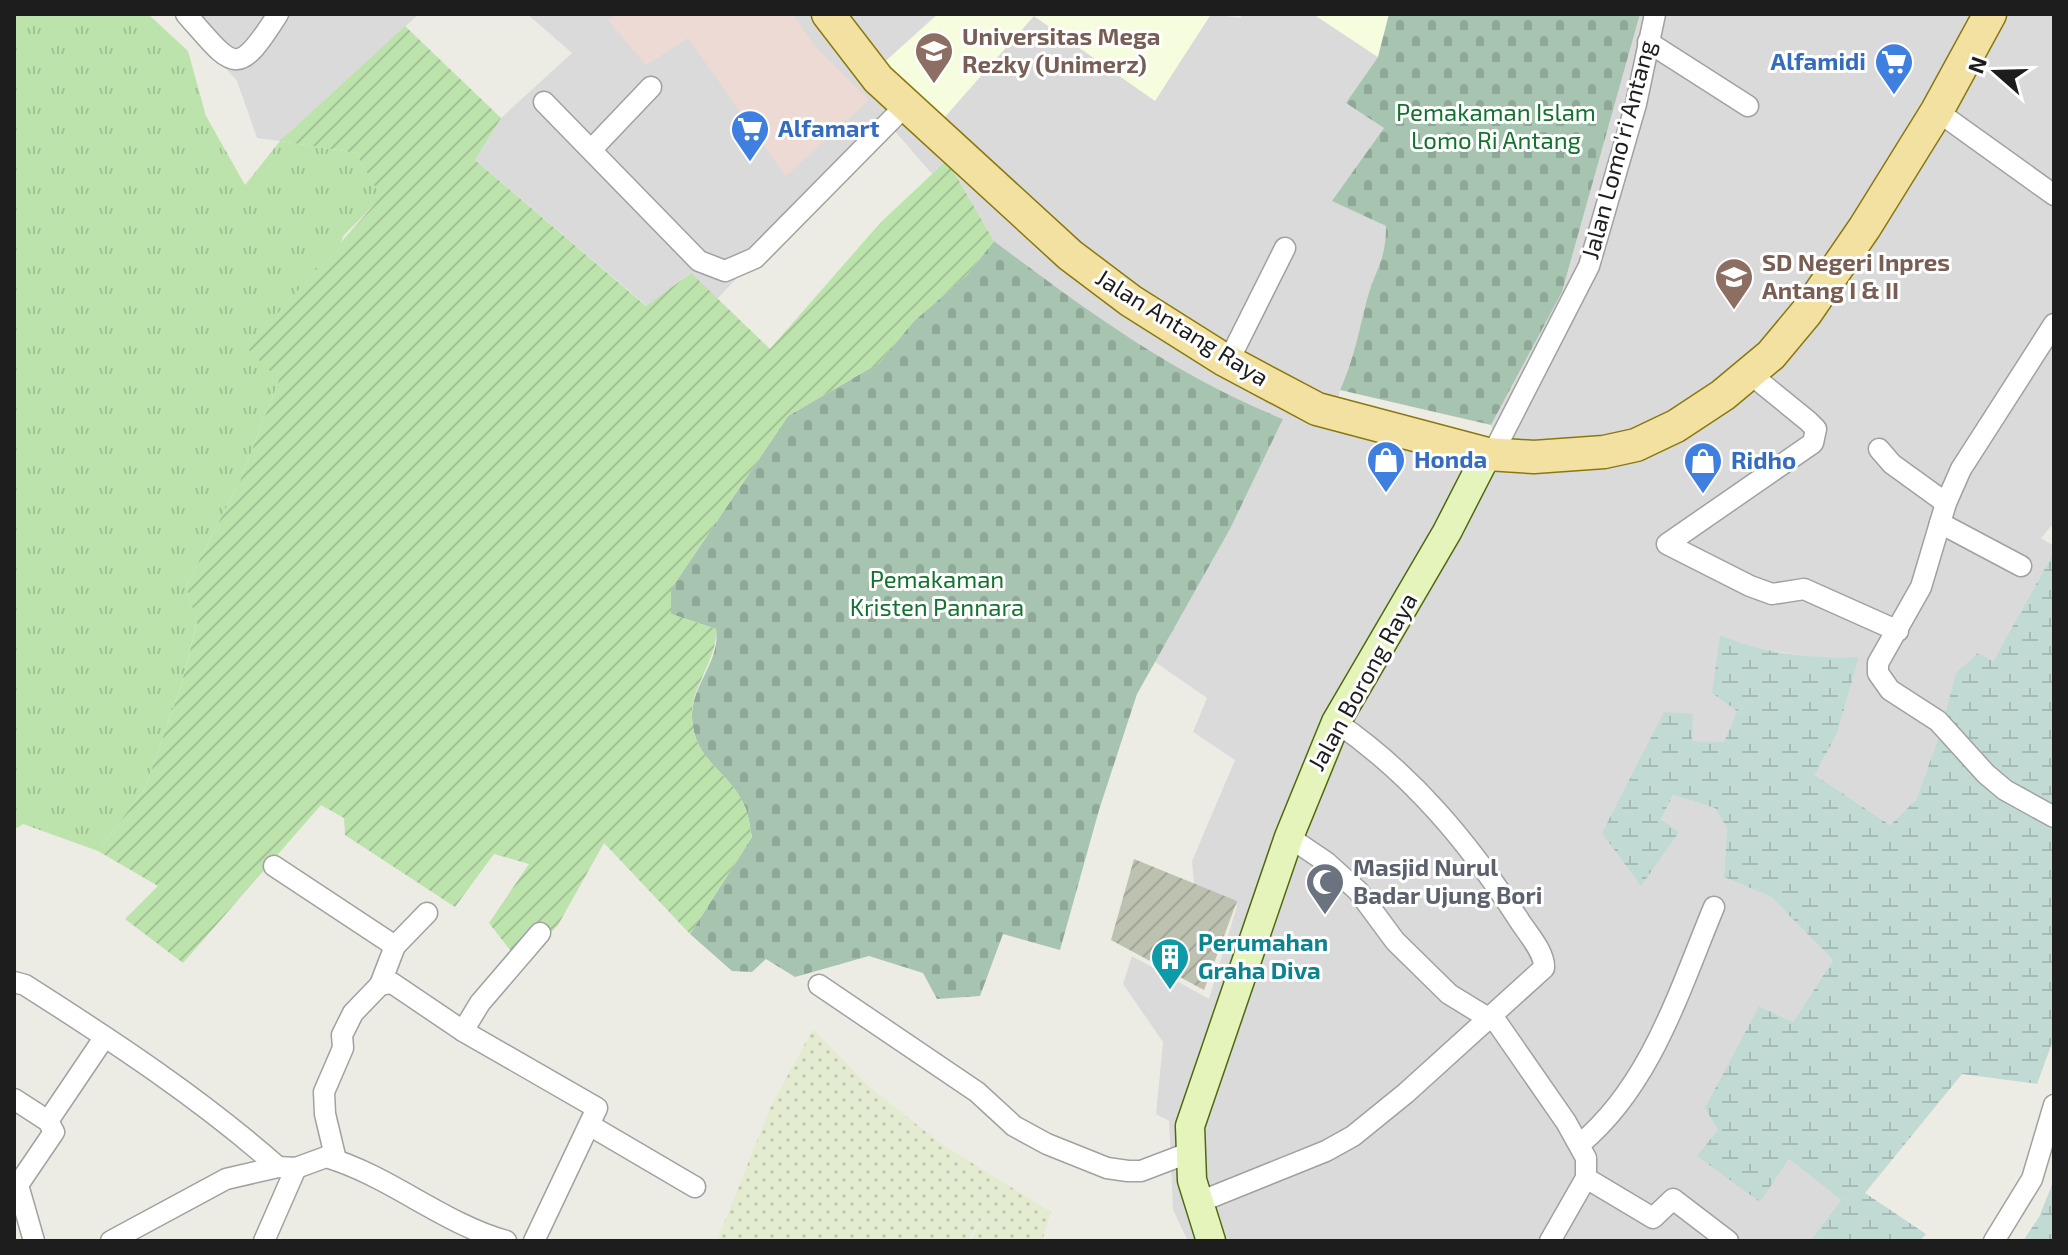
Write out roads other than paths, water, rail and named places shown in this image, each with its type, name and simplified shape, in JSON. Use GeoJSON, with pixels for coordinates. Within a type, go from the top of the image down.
{"type":"FeatureCollection","features":[{"type":"Feature","properties":{"kind":"main road","name":"Jalan Antang Raya"},"geometry":{"type":"LineString","coordinates":[[828,14],[878,79],[1070,255],[1131,301],[1228,362],[1317,409],[1490,454],[1546,456],[1604,452],[1636,445],[1676,426],[1771,355],[1806,313],[1865,227],[1937,111],[1990,14]]}},
{"type":"Feature","properties":{"kind":"main road","name":"Jalan Borong Raya"},"geometry":{"type":"LineString","coordinates":[[1211,1241],[1197,1203],[1190,1126],[1257,939],[1289,837],[1336,722],[1490,454]]}},
{"type":"Feature","properties":{"kind":"street"},"geometry":{"type":"LineString","coordinates":[[186,14],[218,50],[235,61],[242,61],[250,55],[278,14]]}},
{"type":"Feature","properties":{"kind":"street","name":"Jalan Lomo'ri Antang"},"geometry":{"type":"LineString","coordinates":[[1490,454],[1589,266],[1636,104],[1655,14]]}},
{"type":"Feature","properties":{"kind":"street"},"geometry":{"type":"LineString","coordinates":[[1648,42],[1748,106]]}},
{"type":"Feature","properties":{"kind":"street"},"geometry":{"type":"LineString","coordinates":[[592,149],[651,87]]}},
{"type":"Feature","properties":{"kind":"street"},"geometry":{"type":"LineString","coordinates":[[544,102],[699,261],[725,271],[755,258],[906,105]]}},
{"type":"Feature","properties":{"kind":"street"},"geometry":{"type":"LineString","coordinates":[[1937,111],[2054,195]]}},
{"type":"Feature","properties":{"kind":"street"},"geometry":{"type":"LineString","coordinates":[[1228,362],[1285,248]]}},
{"type":"Feature","properties":{"kind":"street"},"geometry":{"type":"LineString","coordinates":[[2054,324],[1973,447],[1946,503],[1921,587],[1878,663],[1878,673],[1890,690],[1938,721],[1967,757],[2005,790],[2054,817]]}},
{"type":"Feature","properties":{"kind":"street"},"geometry":{"type":"LineString","coordinates":[[1749,373],[1816,429],[1813,443],[1667,541],[1670,547],[1726,577],[1772,594],[1804,589],[1898,631]]}},
{"type":"Feature","properties":{"kind":"street"},"geometry":{"type":"LineString","coordinates":[[1879,449],[1892,464],[1946,503]]}},
{"type":"Feature","properties":{"kind":"street"},"geometry":{"type":"LineString","coordinates":[[1940,523],[2021,566]]}},
{"type":"Feature","properties":{"kind":"street"},"geometry":{"type":"LineString","coordinates":[[1197,1203],[1326,1151],[1353,1136],[1396,1102],[1489,1015],[1540,974],[1544,962],[1488,873],[1447,819],[1404,777],[1336,722]]}},
{"type":"Feature","properties":{"kind":"street"},"geometry":{"type":"LineString","coordinates":[[1289,837],[1326,862],[1358,891],[1395,941],[1449,994],[1489,1015],[1580,1144],[1586,1158],[1586,1178],[1550,1241]]}},
{"type":"Feature","properties":{"kind":"street"},"geometry":{"type":"LineString","coordinates":[[274,866],[395,946]]}},
{"type":"Feature","properties":{"kind":"street"},"geometry":{"type":"LineString","coordinates":[[1580,1144],[1600,1127],[1627,1094],[1659,1039],[1714,907]]}},
{"type":"Feature","properties":{"kind":"street"},"geometry":{"type":"LineString","coordinates":[[336,1160],[325,1114],[324,1092],[343,1048],[342,1035],[353,1013],[380,985],[395,946],[427,913]]}},
{"type":"Feature","properties":{"kind":"street"},"geometry":{"type":"LineString","coordinates":[[463,1031],[480,1003],[540,933]]}},
{"type":"Feature","properties":{"kind":"street"},"geometry":{"type":"LineString","coordinates":[[14,982],[25,985],[104,1038],[225,1120],[287,1167]]}},
{"type":"Feature","properties":{"kind":"street"},"geometry":{"type":"LineString","coordinates":[[380,985],[392,983],[463,1031],[597,1108],[534,1241]]}},
{"type":"Feature","properties":{"kind":"street"},"geometry":{"type":"LineString","coordinates":[[819,985],[977,1092],[1014,1126],[1047,1144],[1107,1168],[1128,1171],[1141,1171],[1191,1152]]}},
{"type":"Feature","properties":{"kind":"street"},"geometry":{"type":"LineString","coordinates":[[48,1121],[104,1038]]}},
{"type":"Feature","properties":{"kind":"street"},"geometry":{"type":"LineString","coordinates":[[14,1099],[53,1126],[52,1136],[18,1185],[34,1241]]}},
{"type":"Feature","properties":{"kind":"street"},"geometry":{"type":"LineString","coordinates":[[1994,1241],[2032,1179],[2054,1105]]}},
{"type":"Feature","properties":{"kind":"street"},"geometry":{"type":"LineString","coordinates":[[591,1126],[695,1187]]}},
{"type":"Feature","properties":{"kind":"street"},"geometry":{"type":"LineString","coordinates":[[111,1241],[226,1179],[326,1157],[370,1174],[476,1237],[506,1241]]}},
{"type":"Feature","properties":{"kind":"street"},"geometry":{"type":"LineString","coordinates":[[264,1241],[287,1167]]}},
{"type":"Feature","properties":{"kind":"street"},"geometry":{"type":"LineString","coordinates":[[1586,1178],[1653,1218],[1673,1199],[1728,1241]]}},
{"type":"Feature","properties":{"kind":"place","name":"Universitas Mega Rezky (Unimerz)"},"geometry":{"type":"Point","coordinates":[934,85]}},
{"type":"Feature","properties":{"kind":"place","name":"Alfamidi"},"geometry":{"type":"Point","coordinates":[1894,96]}},
{"type":"Feature","properties":{"kind":"place","name":"Alfamart"},"geometry":{"type":"Point","coordinates":[750,163]}},
{"type":"Feature","properties":{"kind":"place","name":"SD Negeri Inpres Antang I & II"},"geometry":{"type":"Point","coordinates":[1734,311]}},
{"type":"Feature","properties":{"kind":"place","name":"Honda"},"geometry":{"type":"Point","coordinates":[1386,494]}},
{"type":"Feature","properties":{"kind":"place","name":"Ridho"},"geometry":{"type":"Point","coordinates":[1703,495]}},
{"type":"Feature","properties":{"kind":"place","name":"Masjid Nurul Badar Ujung Bori"},"geometry":{"type":"Point","coordinates":[1325,916]}},
{"type":"Feature","properties":{"kind":"place","name":"Perumahan Graha Diva"},"geometry":{"type":"Point","coordinates":[1170,991]}},
{"type":"Feature","properties":{"kind":"park label","name":"Pemakaman Islam Lomo Ri Antang"},"geometry":{"type":"Point","coordinates":[1496,127]}},
{"type":"Feature","properties":{"kind":"park label","name":"Pemakaman Kristen Pannara"},"geometry":{"type":"Point","coordinates":[937,594]}}]}
